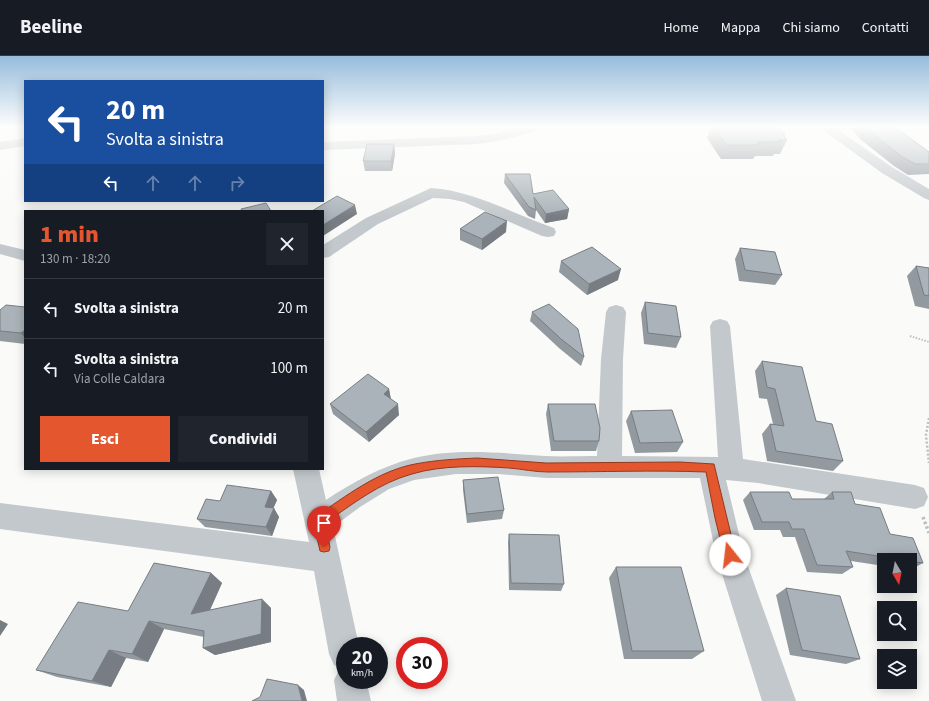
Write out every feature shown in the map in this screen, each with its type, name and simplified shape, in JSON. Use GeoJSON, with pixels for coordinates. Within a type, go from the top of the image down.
{"type":"FeatureCollection","features":[{"type":"Feature","properties":{"kind":"street"},"geometry":{"type":"LineString","coordinates":[[869,157],[896,176],[929,195]]}},
{"type":"Feature","properties":{"kind":"street"},"geometry":{"type":"LineString","coordinates":[[431,194],[436,178]]}},
{"type":"Feature","properties":{"kind":"street"},"geometry":{"type":"LineString","coordinates":[[324,252],[377,218],[431,194],[450,194],[469,199],[548,232]]}},
{"type":"Feature","properties":{"kind":"street"},"geometry":{"type":"LineString","coordinates":[[0,250],[24,256]]}},
{"type":"Feature","properties":{"kind":"street"},"geometry":{"type":"LineString","coordinates":[[609,467],[612,359],[616,312]]}},
{"type":"Feature","properties":{"kind":"street"},"geometry":{"type":"LineString","coordinates":[[720,326],[720,518],[730,555],[779,701]]}},
{"type":"Feature","properties":{"kind":"street"},"geometry":{"type":"LineString","coordinates":[[319,520],[351,498],[380,481],[423,467],[448,463],[508,463],[546,467],[721,468],[915,497]]}},
{"type":"Feature","properties":{"kind":"street"},"geometry":{"type":"LineString","coordinates":[[306,470],[319,520],[342,637]]}},
{"type":"Feature","properties":{"kind":"street"},"geometry":{"type":"LineString","coordinates":[[0,516],[326,558]]}},
{"type":"Feature","properties":{"kind":"street"},"geometry":{"type":"LineString","coordinates":[[352,689],[354,701]]}},
{"type":"Feature","properties":{"kind":"path"},"geometry":{"type":"LineString","coordinates":[[910,336],[929,342]]}},
{"type":"Feature","properties":{"kind":"path"},"geometry":{"type":"LineString","coordinates":[[929,418],[926,435],[929,464]]}},
{"type":"Feature","properties":{"kind":"building"},"geometry":{"type":"Polygon","coordinates":[[[364,157],[392,157],[391,161],[363,161],[364,157]]]}},
{"type":"Feature","properties":{"kind":"building"},"geometry":{"type":"Polygon","coordinates":[[[903,157],[929,157],[929,164],[915,164],[903,157]]]}},
{"type":"Feature","properties":{"kind":"building"},"geometry":{"type":"Polygon","coordinates":[[[505,174],[530,174],[533,194],[553,190],[569,209],[546,214],[534,197],[536,210],[529,207],[505,174]]]}},
{"type":"Feature","properties":{"kind":"building"},"geometry":{"type":"Polygon","coordinates":[[[337,196],[355,205],[324,224],[324,210],[314,210],[337,196]]]}},
{"type":"Feature","properties":{"kind":"building"},"geometry":{"type":"Polygon","coordinates":[[[266,203],[270,210],[242,210],[266,203]]]}},
{"type":"Feature","properties":{"kind":"building"},"geometry":{"type":"Polygon","coordinates":[[[485,212],[507,221],[482,239],[460,229],[485,212]]]}},
{"type":"Feature","properties":{"kind":"building"},"geometry":{"type":"Polygon","coordinates":[[[592,247],[621,269],[589,284],[561,261],[592,247]]]}},
{"type":"Feature","properties":{"kind":"building"},"geometry":{"type":"Polygon","coordinates":[[[740,248],[775,252],[782,275],[745,270],[740,248]]]}},
{"type":"Feature","properties":{"kind":"building"},"geometry":{"type":"Polygon","coordinates":[[[916,266],[929,268],[929,296],[924,295],[916,266]]]}},
{"type":"Feature","properties":{"kind":"building"},"geometry":{"type":"Polygon","coordinates":[[[645,302],[676,306],[681,337],[648,333],[645,302]]]}},
{"type":"Feature","properties":{"kind":"building"},"geometry":{"type":"Polygon","coordinates":[[[549,304],[578,329],[584,357],[561,339],[532,312],[549,304]]]}},
{"type":"Feature","properties":{"kind":"building"},"geometry":{"type":"Polygon","coordinates":[[[6,305],[24,307],[24,331],[21,333],[0,331],[0,310],[6,305]]]}},
{"type":"Feature","properties":{"kind":"building"},"geometry":{"type":"Polygon","coordinates":[[[762,361],[802,367],[816,421],[832,424],[843,461],[776,451],[770,424],[784,426],[775,389],[767,387],[762,361]]]}},
{"type":"Feature","properties":{"kind":"building"},"geometry":{"type":"Polygon","coordinates":[[[368,374],[389,389],[384,394],[398,404],[366,432],[330,404],[368,374]]]}},
{"type":"Feature","properties":{"kind":"building"},"geometry":{"type":"Polygon","coordinates":[[[548,404],[595,404],[600,428],[599,441],[554,441],[548,404]]]}},
{"type":"Feature","properties":{"kind":"building"},"geometry":{"type":"Polygon","coordinates":[[[672,410],[683,442],[640,443],[631,411],[672,410]]]}},
{"type":"Feature","properties":{"kind":"building"},"geometry":{"type":"Polygon","coordinates":[[[498,477],[504,510],[467,514],[463,480],[498,477]]]}},
{"type":"Feature","properties":{"kind":"building"},"geometry":{"type":"Polygon","coordinates":[[[227,485],[271,491],[265,507],[274,508],[266,527],[197,519],[206,499],[220,501],[227,485]]]}},
{"type":"Feature","properties":{"kind":"building"},"geometry":{"type":"Polygon","coordinates":[[[750,492],[789,492],[792,499],[834,499],[832,492],[851,492],[855,504],[880,508],[890,534],[913,538],[923,563],[917,562],[917,553],[877,553],[877,556],[846,551],[853,567],[817,565],[804,529],[792,529],[789,522],[762,522],[750,492]]]}},
{"type":"Feature","properties":{"kind":"building"},"geometry":{"type":"Polygon","coordinates":[[[509,534],[559,535],[564,584],[511,583],[509,534]]]}},
{"type":"Feature","properties":{"kind":"building"},"geometry":{"type":"Polygon","coordinates":[[[154,563],[211,573],[191,614],[262,599],[261,634],[203,648],[204,631],[149,621],[132,654],[109,650],[92,681],[36,670],[78,602],[128,611],[154,563]]]}},
{"type":"Feature","properties":{"kind":"building"},"geometry":{"type":"Polygon","coordinates":[[[616,567],[681,567],[704,651],[632,651],[616,567]]]}},
{"type":"Feature","properties":{"kind":"building"},"geometry":{"type":"Polygon","coordinates":[[[786,588],[840,596],[860,659],[802,650],[786,588]]]}},
{"type":"Feature","properties":{"kind":"building"},"geometry":{"type":"Polygon","coordinates":[[[267,679],[298,685],[302,701],[252,701],[260,697],[267,679]]]}},
{"type":"Feature","properties":{"kind":"route"},"geometry":{"type":"LineString","coordinates":[[324,547],[319,520],[351,498],[380,481],[414,468],[448,463],[477,462],[508,463],[546,467],[680,466],[710,467],[720,518],[730,555]]}}]}
